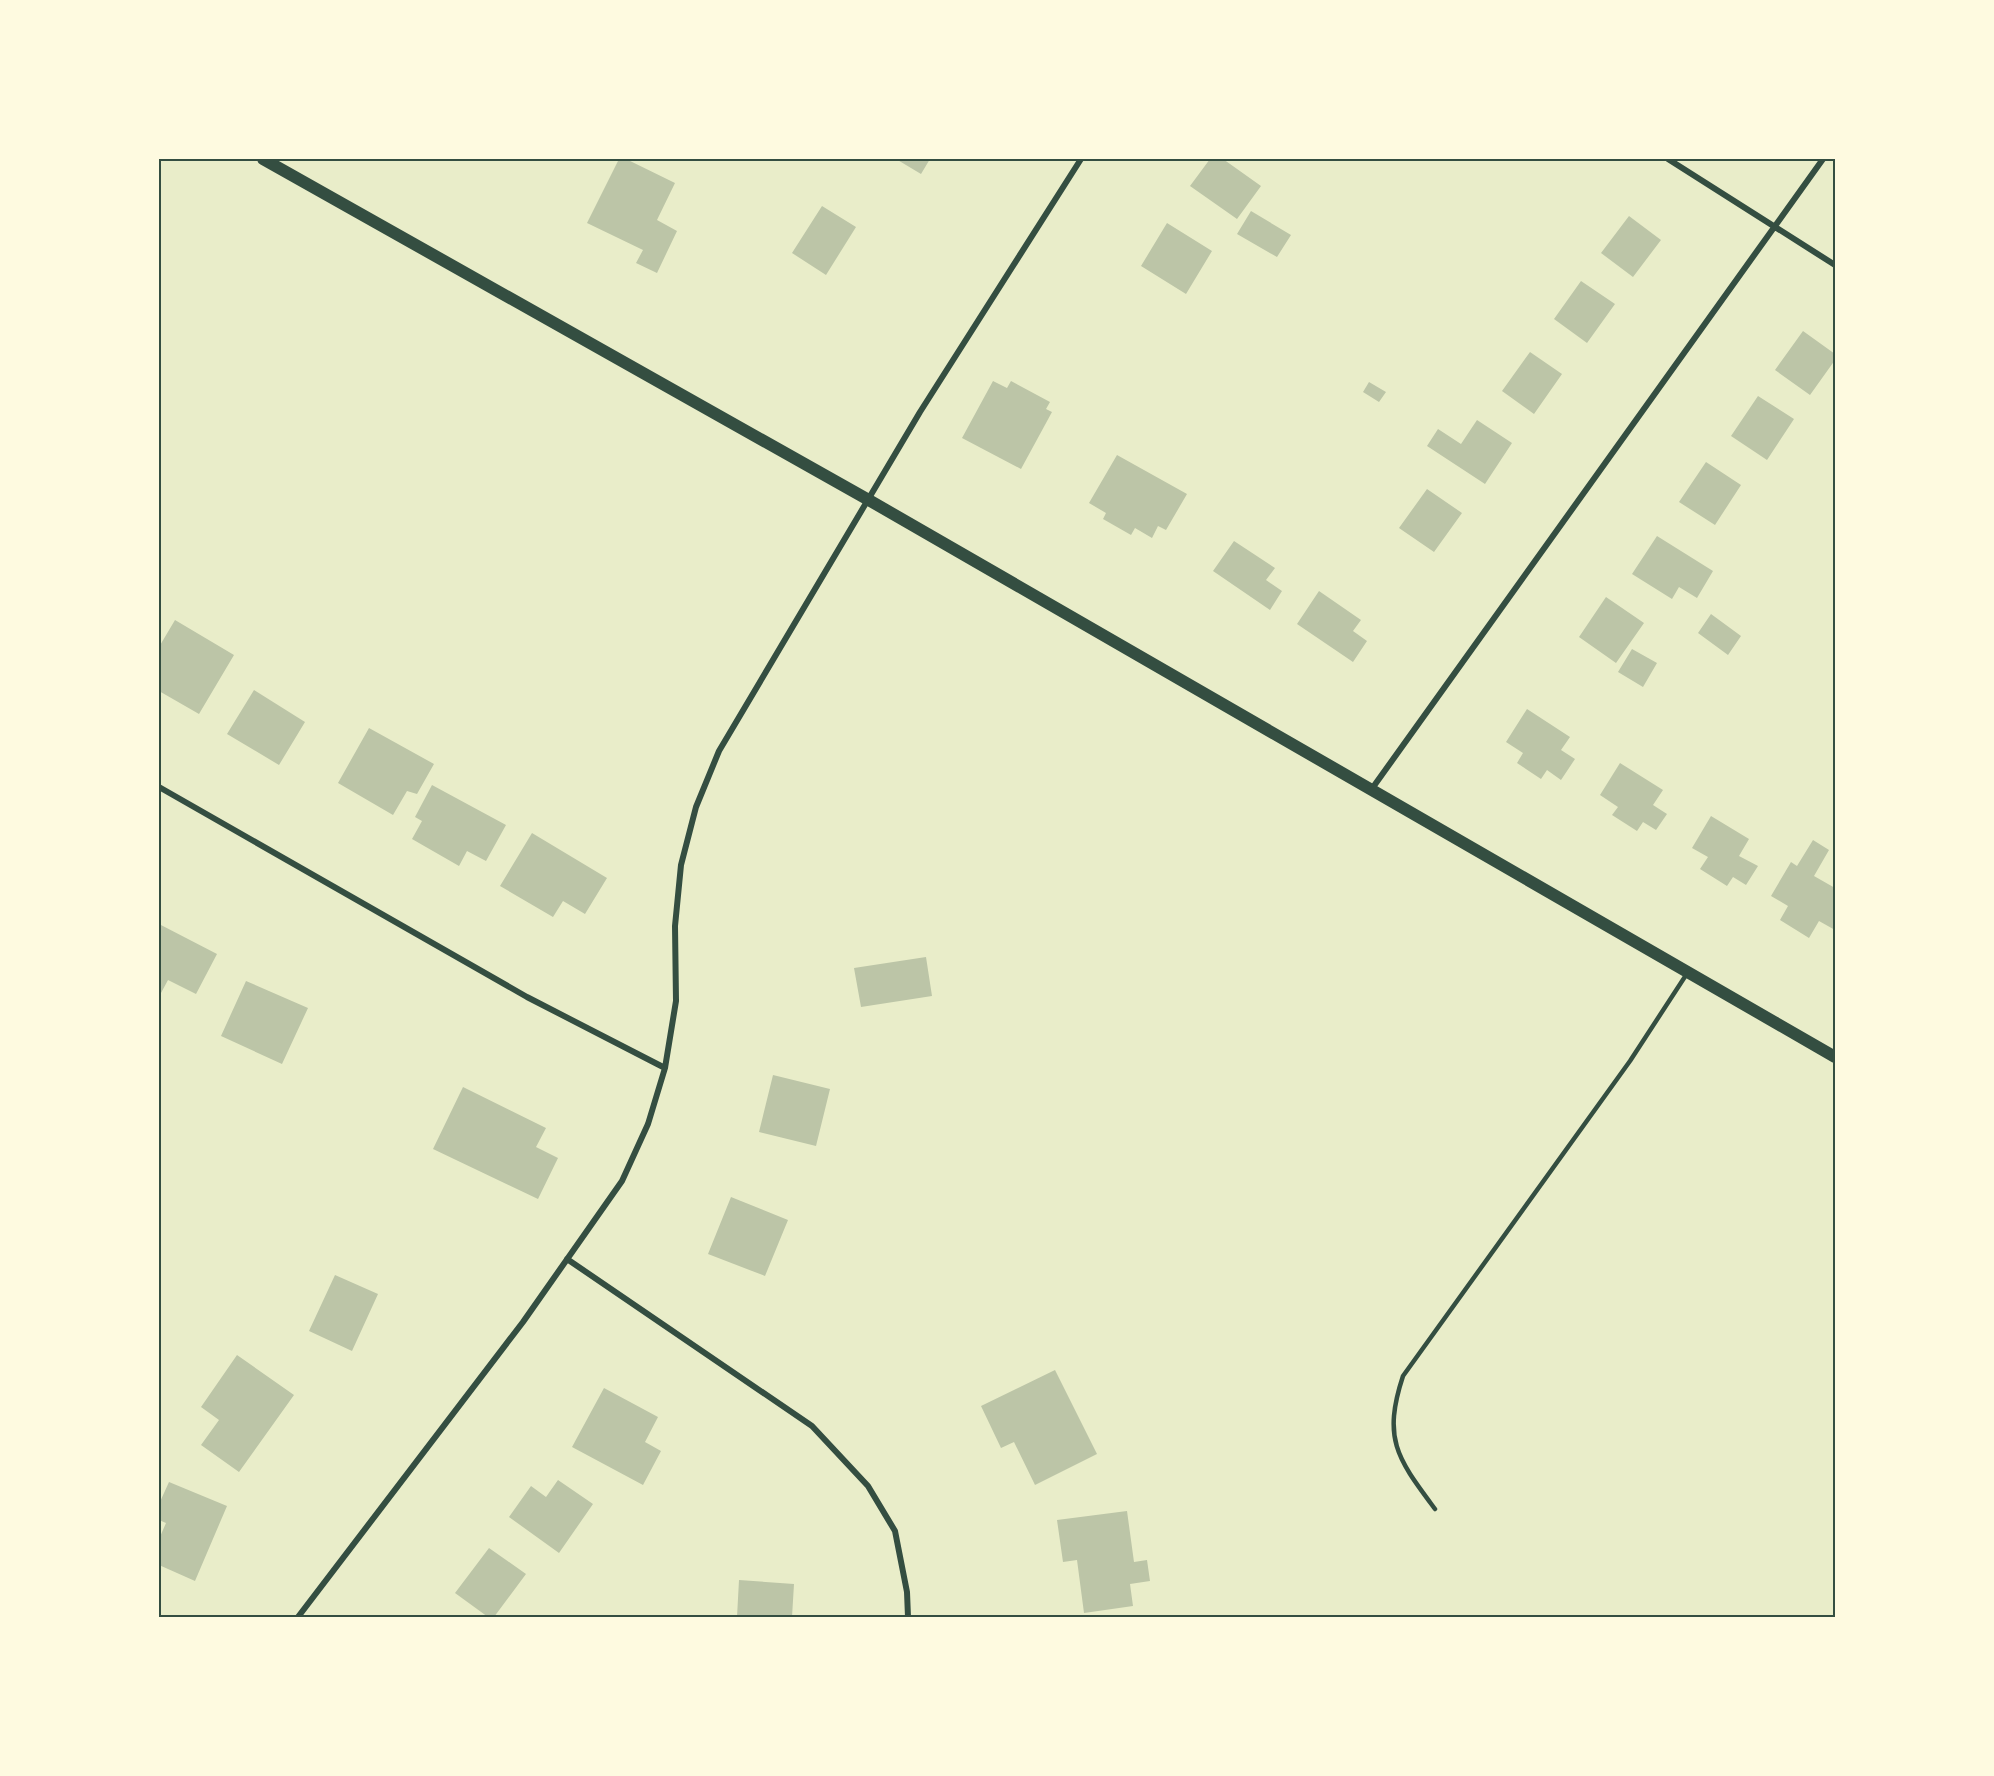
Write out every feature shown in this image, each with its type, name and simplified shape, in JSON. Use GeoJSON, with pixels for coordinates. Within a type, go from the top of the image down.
{"type":"FeatureCollection","features":[{"type":"Feature","properties":{"kind":"main road"},"geometry":{"type":"LineString","coordinates":[[263,159],[867,499],[1835,1057]]}},
{"type":"Feature","properties":{"kind":"street"},"geometry":{"type":"LineString","coordinates":[[298,1617],[523,1322],[622,1181],[648,1124],[665,1068],[676,1001],[675,926],[681,865],[696,807],[719,750],[920,412],[1081,159]]}},
{"type":"Feature","properties":{"kind":"street"},"geometry":{"type":"LineString","coordinates":[[1668,159],[1835,265]]}},
{"type":"Feature","properties":{"kind":"street"},"geometry":{"type":"LineString","coordinates":[[1370,791],[1823,159]]}},
{"type":"Feature","properties":{"kind":"street"},"geometry":{"type":"LineString","coordinates":[[159,787],[527,997],[665,1068]]}},
{"type":"Feature","properties":{"kind":"street"},"geometry":{"type":"LineString","coordinates":[[567,1259],[812,1426],[868,1486],[895,1532],[907,1592],[908,1617]]}},
{"type":"Feature","properties":{"kind":"lane"},"geometry":{"type":"LineString","coordinates":[[1436,1509],[1402,1464],[1393,1435],[1393,1405],[1403,1376],[1623,1070],[1688,972]]}},
{"type":"Feature","properties":{"kind":"building"},"geometry":{"type":"Polygon","coordinates":[[[619,159],[626,159],[675,183],[657,220],[677,231],[657,273],[636,263],[643,250],[587,223],[619,159]]]}},
{"type":"Feature","properties":{"kind":"building"},"geometry":{"type":"Polygon","coordinates":[[[896,159],[930,159],[921,174],[896,159]]]}},
{"type":"Feature","properties":{"kind":"building"},"geometry":{"type":"Polygon","coordinates":[[[1210,159],[1223,159],[1261,186],[1237,219],[1190,186],[1210,159]]]}},
{"type":"Feature","properties":{"kind":"building"},"geometry":{"type":"Polygon","coordinates":[[[822,206],[856,227],[826,275],[792,253],[822,206]]]}},
{"type":"Feature","properties":{"kind":"building"},"geometry":{"type":"Polygon","coordinates":[[[1251,211],[1291,235],[1277,257],[1237,234],[1251,211]]]}},
{"type":"Feature","properties":{"kind":"building"},"geometry":{"type":"Polygon","coordinates":[[[1629,216],[1661,240],[1633,277],[1601,253],[1629,216]]]}},
{"type":"Feature","properties":{"kind":"building"},"geometry":{"type":"Polygon","coordinates":[[[1167,223],[1212,251],[1186,294],[1141,266],[1167,223]]]}},
{"type":"Feature","properties":{"kind":"building"},"geometry":{"type":"Polygon","coordinates":[[[1581,281],[1615,304],[1587,343],[1554,319],[1581,281]]]}},
{"type":"Feature","properties":{"kind":"building"},"geometry":{"type":"Polygon","coordinates":[[[1803,331],[1835,354],[1835,360],[1810,395],[1775,370],[1803,331]]]}},
{"type":"Feature","properties":{"kind":"building"},"geometry":{"type":"Polygon","coordinates":[[[1530,352],[1562,374],[1534,414],[1502,391],[1530,352]]]}},
{"type":"Feature","properties":{"kind":"building"},"geometry":{"type":"Polygon","coordinates":[[[993,381],[1007,388],[1011,381],[1050,402],[1046,409],[1052,412],[1021,469],[962,438],[993,381]]]}},
{"type":"Feature","properties":{"kind":"building"},"geometry":{"type":"Polygon","coordinates":[[[1369,382],[1386,392],[1379,402],[1363,392],[1369,382]]]}},
{"type":"Feature","properties":{"kind":"building"},"geometry":{"type":"Polygon","coordinates":[[[1758,396],[1794,419],[1767,460],[1731,436],[1758,396]]]}},
{"type":"Feature","properties":{"kind":"building"},"geometry":{"type":"Polygon","coordinates":[[[1477,420],[1512,443],[1485,484],[1427,446],[1438,429],[1461,444],[1477,420]]]}},
{"type":"Feature","properties":{"kind":"building"},"geometry":{"type":"Polygon","coordinates":[[[1117,455],[1187,494],[1166,530],[1158,526],[1152,538],[1135,528],[1131,535],[1103,519],[1106,513],[1089,503],[1117,455]]]}},
{"type":"Feature","properties":{"kind":"building"},"geometry":{"type":"Polygon","coordinates":[[[1706,462],[1741,485],[1715,525],[1679,502],[1706,462]]]}},
{"type":"Feature","properties":{"kind":"building"},"geometry":{"type":"Polygon","coordinates":[[[1427,489],[1462,513],[1434,552],[1399,528],[1427,489]]]}},
{"type":"Feature","properties":{"kind":"building"},"geometry":{"type":"Polygon","coordinates":[[[1657,536],[1713,571],[1697,598],[1679,587],[1672,599],[1632,574],[1657,536]]]}},
{"type":"Feature","properties":{"kind":"building"},"geometry":{"type":"Polygon","coordinates":[[[1234,541],[1275,568],[1266,580],[1282,591],[1270,610],[1213,571],[1234,541]]]}},
{"type":"Feature","properties":{"kind":"building"},"geometry":{"type":"Polygon","coordinates":[[[1319,591],[1361,620],[1353,631],[1367,641],[1353,662],[1297,624],[1319,591]]]}},
{"type":"Feature","properties":{"kind":"building"},"geometry":{"type":"Polygon","coordinates":[[[1606,597],[1644,623],[1616,663],[1579,637],[1606,597]]]}},
{"type":"Feature","properties":{"kind":"building"},"geometry":{"type":"Polygon","coordinates":[[[1711,614],[1741,636],[1728,655],[1698,633],[1711,614]]]}},
{"type":"Feature","properties":{"kind":"building"},"geometry":{"type":"Polygon","coordinates":[[[175,620],[234,655],[199,714],[159,691],[159,647],[175,620]]]}},
{"type":"Feature","properties":{"kind":"building"},"geometry":{"type":"Polygon","coordinates":[[[1632,649],[1657,663],[1643,687],[1618,672],[1632,649]]]}},
{"type":"Feature","properties":{"kind":"building"},"geometry":{"type":"Polygon","coordinates":[[[254,690],[305,722],[279,765],[227,734],[254,690]]]}},
{"type":"Feature","properties":{"kind":"building"},"geometry":{"type":"Polygon","coordinates":[[[1527,709],[1570,737],[1561,750],[1575,759],[1561,780],[1547,770],[1541,779],[1517,763],[1523,753],[1506,742],[1527,709]]]}},
{"type":"Feature","properties":{"kind":"building"},"geometry":{"type":"Polygon","coordinates":[[[369,728],[434,764],[417,794],[407,791],[393,815],[338,783],[369,728]]]}},
{"type":"Feature","properties":{"kind":"building"},"geometry":{"type":"Polygon","coordinates":[[[1620,763],[1663,790],[1653,805],[1667,814],[1656,830],[1643,822],[1637,831],[1612,815],[1618,807],[1600,795],[1620,763]]]}},
{"type":"Feature","properties":{"kind":"building"},"geometry":{"type":"Polygon","coordinates":[[[432,785],[506,825],[486,861],[467,851],[459,866],[412,839],[422,821],[415,817],[432,785]]]}},
{"type":"Feature","properties":{"kind":"building"},"geometry":{"type":"Polygon","coordinates":[[[1711,816],[1749,839],[1739,856],[1758,866],[1746,885],[1733,877],[1727,886],[1700,869],[1708,857],[1692,848],[1711,816]]]}},
{"type":"Feature","properties":{"kind":"building"},"geometry":{"type":"Polygon","coordinates":[[[532,833],[607,878],[585,914],[563,901],[553,917],[500,886],[532,833]]]}},
{"type":"Feature","properties":{"kind":"building"},"geometry":{"type":"Polygon","coordinates":[[[1813,840],[1829,850],[1814,876],[1835,888],[1835,930],[1819,921],[1809,938],[1780,920],[1788,906],[1771,896],[1791,862],[1797,866],[1813,840]]]}},
{"type":"Feature","properties":{"kind":"building"},"geometry":{"type":"Polygon","coordinates":[[[159,924],[217,954],[196,994],[168,980],[161,993],[159,992],[159,924]]]}},
{"type":"Feature","properties":{"kind":"building"},"geometry":{"type":"Polygon","coordinates":[[[926,957],[932,996],[861,1007],[854,968],[926,957]]]}},
{"type":"Feature","properties":{"kind":"building"},"geometry":{"type":"Polygon","coordinates":[[[246,981],[308,1008],[282,1064],[221,1036],[246,981]]]}},
{"type":"Feature","properties":{"kind":"building"},"geometry":{"type":"Polygon","coordinates":[[[773,1075],[830,1089],[816,1146],[759,1132],[773,1075]]]}},
{"type":"Feature","properties":{"kind":"building"},"geometry":{"type":"Polygon","coordinates":[[[463,1087],[546,1128],[536,1147],[558,1158],[538,1199],[433,1149],[463,1087]]]}},
{"type":"Feature","properties":{"kind":"building"},"geometry":{"type":"Polygon","coordinates":[[[731,1197],[788,1220],[765,1276],[708,1254],[731,1197]]]}},
{"type":"Feature","properties":{"kind":"building"},"geometry":{"type":"Polygon","coordinates":[[[335,1275],[378,1294],[352,1351],[309,1331],[335,1275]]]}},
{"type":"Feature","properties":{"kind":"building"},"geometry":{"type":"Polygon","coordinates":[[[237,1355],[294,1395],[239,1472],[201,1445],[219,1420],[201,1407],[237,1355]]]}},
{"type":"Feature","properties":{"kind":"building"},"geometry":{"type":"Polygon","coordinates":[[[1055,1370],[1097,1454],[1035,1485],[1014,1442],[1001,1448],[981,1406],[1055,1370]]]}},
{"type":"Feature","properties":{"kind":"building"},"geometry":{"type":"Polygon","coordinates":[[[604,1388],[658,1417],[645,1442],[661,1451],[643,1485],[572,1447],[604,1388]]]}},
{"type":"Feature","properties":{"kind":"building"},"geometry":{"type":"Polygon","coordinates":[[[558,1480],[593,1504],[559,1553],[509,1517],[531,1486],[546,1497],[558,1480]]]}},
{"type":"Feature","properties":{"kind":"building"},"geometry":{"type":"Polygon","coordinates":[[[169,1482],[227,1506],[195,1581],[159,1565],[159,1539],[166,1523],[159,1520],[159,1504],[169,1482]]]}},
{"type":"Feature","properties":{"kind":"building"},"geometry":{"type":"Polygon","coordinates":[[[1127,1511],[1134,1562],[1147,1560],[1150,1581],[1130,1584],[1133,1606],[1084,1613],[1077,1560],[1063,1562],[1057,1520],[1127,1511]]]}},
{"type":"Feature","properties":{"kind":"building"},"geometry":{"type":"Polygon","coordinates":[[[489,1548],[526,1574],[494,1617],[488,1617],[455,1593],[489,1548]]]}},
{"type":"Feature","properties":{"kind":"building"},"geometry":{"type":"Polygon","coordinates":[[[739,1580],[794,1584],[792,1617],[737,1617],[739,1580]]]}}]}
